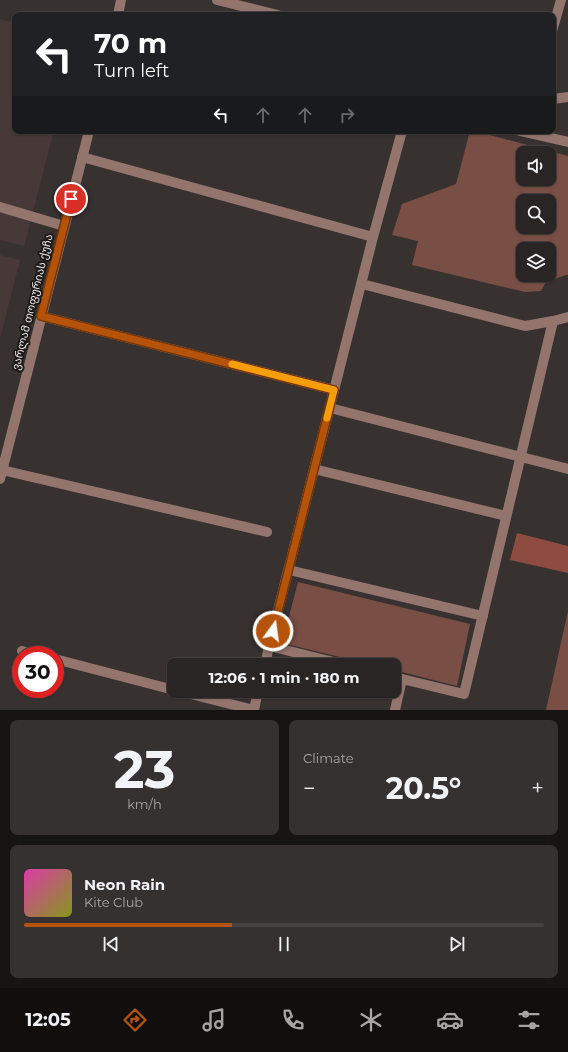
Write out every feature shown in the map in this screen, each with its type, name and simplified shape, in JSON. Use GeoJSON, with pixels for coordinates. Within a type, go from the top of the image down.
{"type":"FeatureCollection","features":[{"type":"Feature","properties":{"kind":"street"},"geometry":{"type":"LineString","coordinates":[[119,12],[121,0]]}},
{"type":"Feature","properties":{"kind":"street"},"geometry":{"type":"LineString","coordinates":[[217,0],[266,12]]}},
{"type":"Feature","properties":{"kind":"street"},"geometry":{"type":"LineString","coordinates":[[556,18],[561,0]]}},
{"type":"Feature","properties":{"kind":"street"},"geometry":{"type":"LineString","coordinates":[[556,99],[568,97]]}},
{"type":"Feature","properties":{"kind":"street","name":"ვარლამ თოფურიას ქუჩა"},"geometry":{"type":"LineString","coordinates":[[1,475],[88,134]]}},
{"type":"Feature","properties":{"kind":"street"},"geometry":{"type":"LineString","coordinates":[[266,658],[373,237],[401,134]]}},
{"type":"Feature","properties":{"kind":"street"},"geometry":{"type":"LineString","coordinates":[[535,134],[568,142]]}},
{"type":"Feature","properties":{"kind":"street"},"geometry":{"type":"LineString","coordinates":[[82,157],[373,237]]}},
{"type":"Feature","properties":{"kind":"street"},"geometry":{"type":"LineString","coordinates":[[0,207],[64,226]]}},
{"type":"Feature","properties":{"kind":"street"},"geometry":{"type":"LineString","coordinates":[[362,284],[525,326],[568,317]]}},
{"type":"Feature","properties":{"kind":"street"},"geometry":{"type":"LineString","coordinates":[[41,316],[334,390]]}},
{"type":"Feature","properties":{"kind":"street"},"geometry":{"type":"LineString","coordinates":[[401,679],[464,694],[553,321]]}},
{"type":"Feature","properties":{"kind":"street"},"geometry":{"type":"LineString","coordinates":[[330,408],[568,469]]}},
{"type":"Feature","properties":{"kind":"street"},"geometry":{"type":"LineString","coordinates":[[314,469],[506,516]]}},
{"type":"Feature","properties":{"kind":"street"},"geometry":{"type":"LineString","coordinates":[[1,475],[267,532]]}},
{"type":"Feature","properties":{"kind":"street"},"geometry":{"type":"LineString","coordinates":[[289,570],[482,616]]}},
{"type":"Feature","properties":{"kind":"street"},"geometry":{"type":"LineString","coordinates":[[269,646],[318,658]]}},
{"type":"Feature","properties":{"kind":"street"},"geometry":{"type":"LineString","coordinates":[[64,661],[167,688]]}},
{"type":"Feature","properties":{"kind":"street"},"geometry":{"type":"LineString","coordinates":[[207,698],[254,710],[257,698]]}},
{"type":"Feature","properties":{"kind":"street"},"geometry":{"type":"LineString","coordinates":[[395,710],[396,698]]}},
{"type":"Feature","properties":{"kind":"shaded area"},"geometry":{"type":"Polygon","coordinates":[[[0,19],[12,22],[12,134],[53,134],[24,246],[0,240],[0,19]]]}},
{"type":"Feature","properties":{"kind":"shaded area"},"geometry":{"type":"Polygon","coordinates":[[[469,134],[486,134],[531,146],[516,146],[516,186],[556,186],[556,153],[568,156],[568,275],[556,278],[556,242],[516,242],[516,282],[546,282],[541,291],[525,292],[412,265],[418,241],[392,235],[402,204],[456,184],[469,134]]]}},
{"type":"Feature","properties":{"kind":"shaded area"},"geometry":{"type":"Polygon","coordinates":[[[0,255],[20,260],[0,339],[0,255]]]}},
{"type":"Feature","properties":{"kind":"shaded area"},"geometry":{"type":"Polygon","coordinates":[[[517,533],[568,546],[568,573],[510,560],[517,533]]]}},
{"type":"Feature","properties":{"kind":"shaded area"},"geometry":{"type":"Polygon","coordinates":[[[298,582],[470,624],[457,686],[401,672],[401,658],[344,658],[282,643],[298,582]]]}},
{"type":"Feature","properties":{"kind":"shaded area"},"geometry":{"type":"Polygon","coordinates":[[[568,611],[568,710],[546,710],[568,611]]]}},
{"type":"Feature","properties":{"kind":"slow traffic"},"geometry":{"type":"LineString","coordinates":[[232,364],[334,390],[327,418]]}},
{"type":"Feature","properties":{"kind":"route"},"geometry":{"type":"LineString","coordinates":[[71,199],[41,316],[334,390],[273,631]]}}]}
